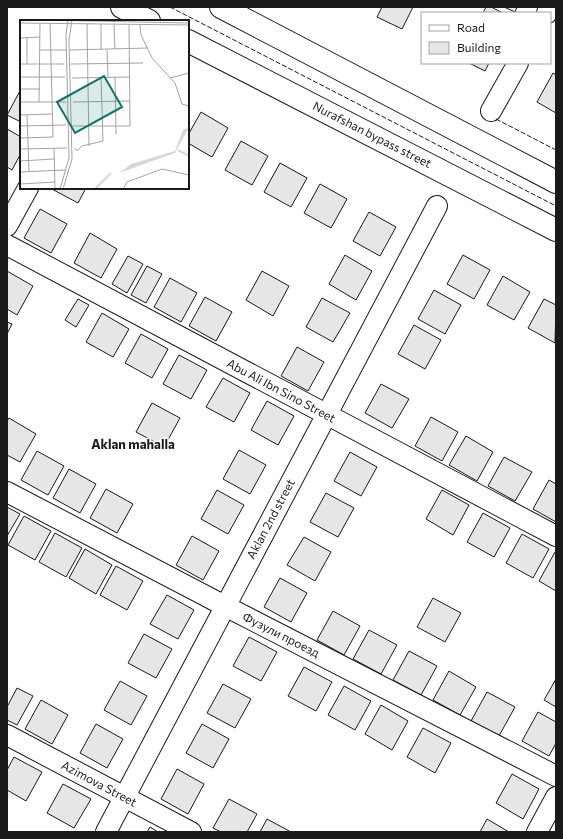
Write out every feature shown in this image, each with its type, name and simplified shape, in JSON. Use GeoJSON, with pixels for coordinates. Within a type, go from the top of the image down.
{"type":"FeatureCollection","features":[{"type":"Feature","properties":{"kind":"main road"},"geometry":{"type":"LineString","coordinates":[[221,7],[556,182]]}},
{"type":"Feature","properties":{"kind":"main road"},"geometry":{"type":"LineString","coordinates":[[124,13],[146,20]]}},
{"type":"Feature","properties":{"kind":"main road","name":"Nurafshan bypass street"},"geometry":{"type":"LineString","coordinates":[[189,42],[556,230]]}},
{"type":"Feature","properties":{"kind":"street"},"geometry":{"type":"LineString","coordinates":[[491,111],[517,64]]}},
{"type":"Feature","properties":{"kind":"street"},"geometry":{"type":"LineString","coordinates":[[7,226],[27,189]]}},
{"type":"Feature","properties":{"kind":"street","name":"Аklаn 2nd street"},"geometry":{"type":"LineString","coordinates":[[106,832],[437,206]]}},
{"type":"Feature","properties":{"kind":"street","name":"Abu Ali Ibn Sino Street"},"geometry":{"type":"LineString","coordinates":[[7,245],[556,536]]}},
{"type":"Feature","properties":{"kind":"street","name":"Фузули проезд"},"geometry":{"type":"LineString","coordinates":[[7,492],[556,776]]}},
{"type":"Feature","properties":{"kind":"street","name":"Azimova Street"},"geometry":{"type":"LineString","coordinates":[[7,735],[191,832]]}},
{"type":"Feature","properties":{"kind":"street"},"geometry":{"type":"LineString","coordinates":[[537,832],[556,797]]}},
{"type":"Feature","properties":{"kind":"building"},"geometry":{"type":"Polygon","coordinates":[[[382,7],[413,7],[402,29],[377,17],[382,7]]]}},
{"type":"Feature","properties":{"kind":"building"},"geometry":{"type":"Polygon","coordinates":[[[486,7],[491,7],[501,12],[484,12],[486,7]]]}},
{"type":"Feature","properties":{"kind":"building"},"geometry":{"type":"Polygon","coordinates":[[[504,7],[517,7],[515,12],[504,7]]]}},
{"type":"Feature","properties":{"kind":"building"},"geometry":{"type":"Polygon","coordinates":[[[471,64],[488,64],[485,71],[471,64]]]}},
{"type":"Feature","properties":{"kind":"building"},"geometry":{"type":"Polygon","coordinates":[[[553,73],[556,75],[556,113],[537,102],[553,73]]]}},
{"type":"Feature","properties":{"kind":"building"},"geometry":{"type":"Polygon","coordinates":[[[20,91],[20,122],[7,115],[20,91]]]}},
{"type":"Feature","properties":{"kind":"building"},"geometry":{"type":"Polygon","coordinates":[[[201,112],[228,128],[212,157],[189,144],[189,133],[201,112]]]}},
{"type":"Feature","properties":{"kind":"building"},"geometry":{"type":"Polygon","coordinates":[[[7,129],[20,136],[20,155],[12,170],[7,167],[7,129]]]}},
{"type":"Feature","properties":{"kind":"building"},"geometry":{"type":"Polygon","coordinates":[[[241,141],[268,156],[252,185],[225,170],[241,141]]]}},
{"type":"Feature","properties":{"kind":"building"},"geometry":{"type":"Polygon","coordinates":[[[280,163],[307,178],[291,207],[264,192],[280,163]]]}},
{"type":"Feature","properties":{"kind":"building"},"geometry":{"type":"Polygon","coordinates":[[[320,184],[347,199],[331,228],[304,213],[320,184]]]}},
{"type":"Feature","properties":{"kind":"building"},"geometry":{"type":"Polygon","coordinates":[[[52,189],[85,189],[78,203],[52,189]]]}},
{"type":"Feature","properties":{"kind":"building"},"geometry":{"type":"Polygon","coordinates":[[[40,209],[67,224],[51,253],[24,238],[40,209]]]}},
{"type":"Feature","properties":{"kind":"building"},"geometry":{"type":"Polygon","coordinates":[[[369,212],[396,227],[380,256],[353,241],[369,212]]]}},
{"type":"Feature","properties":{"kind":"building"},"geometry":{"type":"Polygon","coordinates":[[[90,233],[117,249],[101,278],[74,263],[90,233]]]}},
{"type":"Feature","properties":{"kind":"building"},"geometry":{"type":"Polygon","coordinates":[[[345,255],[372,271],[356,300],[329,284],[345,255]]]}},
{"type":"Feature","properties":{"kind":"building"},"geometry":{"type":"Polygon","coordinates":[[[463,255],[490,270],[474,299],[447,284],[463,255]]]}},
{"type":"Feature","properties":{"kind":"building"},"geometry":{"type":"Polygon","coordinates":[[[128,256],[143,264],[127,293],[112,284],[128,256]]]}},
{"type":"Feature","properties":{"kind":"building"},"geometry":{"type":"Polygon","coordinates":[[[147,266],[162,274],[146,303],[131,295],[147,266]]]}},
{"type":"Feature","properties":{"kind":"building"},"geometry":{"type":"Polygon","coordinates":[[[7,271],[33,286],[17,315],[7,309],[7,271]]]}},
{"type":"Feature","properties":{"kind":"building"},"geometry":{"type":"Polygon","coordinates":[[[262,271],[289,286],[273,316],[246,300],[262,271]]]}},
{"type":"Feature","properties":{"kind":"building"},"geometry":{"type":"Polygon","coordinates":[[[503,276],[530,292],[514,320],[487,305],[503,276]]]}},
{"type":"Feature","properties":{"kind":"building"},"geometry":{"type":"Polygon","coordinates":[[[170,278],[197,293],[181,322],[154,307],[170,278]]]}},
{"type":"Feature","properties":{"kind":"building"},"geometry":{"type":"Polygon","coordinates":[[[434,290],[461,305],[445,334],[418,319],[434,290]]]}},
{"type":"Feature","properties":{"kind":"building"},"geometry":{"type":"Polygon","coordinates":[[[205,297],[232,312],[216,341],[189,326],[205,297]]]}},
{"type":"Feature","properties":{"kind":"building"},"geometry":{"type":"Polygon","coordinates":[[[322,298],[350,313],[333,342],[306,327],[322,298]]]}},
{"type":"Feature","properties":{"kind":"building"},"geometry":{"type":"Polygon","coordinates":[[[78,299],[89,305],[76,327],[65,320],[78,299]]]}},
{"type":"Feature","properties":{"kind":"building"},"geometry":{"type":"Polygon","coordinates":[[[544,299],[556,305],[555,343],[528,328],[544,299]]]}},
{"type":"Feature","properties":{"kind":"building"},"geometry":{"type":"Polygon","coordinates":[[[102,313],[129,329],[113,357],[86,342],[102,313]]]}},
{"type":"Feature","properties":{"kind":"building"},"geometry":{"type":"Polygon","coordinates":[[[7,322],[12,324],[7,334],[7,322]]]}},
{"type":"Feature","properties":{"kind":"building"},"geometry":{"type":"Polygon","coordinates":[[[414,325],[441,340],[425,369],[398,354],[414,325]]]}},
{"type":"Feature","properties":{"kind":"building"},"geometry":{"type":"Polygon","coordinates":[[[141,334],[168,349],[152,378],[125,363],[141,334]]]}},
{"type":"Feature","properties":{"kind":"building"},"geometry":{"type":"Polygon","coordinates":[[[297,347],[324,362],[308,391],[281,376],[297,347]]]}},
{"type":"Feature","properties":{"kind":"building"},"geometry":{"type":"Polygon","coordinates":[[[179,355],[207,370],[191,399],[163,384],[179,355]]]}},
{"type":"Feature","properties":{"kind":"building"},"geometry":{"type":"Polygon","coordinates":[[[223,378],[250,393],[234,422],[206,407],[223,378]]]}},
{"type":"Feature","properties":{"kind":"building"},"geometry":{"type":"Polygon","coordinates":[[[381,384],[409,399],[392,428],[365,413],[381,384]]]}},
{"type":"Feature","properties":{"kind":"building"},"geometry":{"type":"Polygon","coordinates":[[[267,401],[294,416],[278,445],[251,430],[267,401]]]}},
{"type":"Feature","properties":{"kind":"building"},"geometry":{"type":"Polygon","coordinates":[[[152,403],[180,418],[164,447],[136,432],[152,403]]]}},
{"type":"Feature","properties":{"kind":"building"},"geometry":{"type":"Polygon","coordinates":[[[431,417],[458,432],[442,461],[415,446],[431,417]]]}},
{"type":"Feature","properties":{"kind":"building"},"geometry":{"type":"Polygon","coordinates":[[[9,418],[36,434],[20,462],[7,455],[7,421],[9,418]]]}},
{"type":"Feature","properties":{"kind":"building"},"geometry":{"type":"Polygon","coordinates":[[[466,436],[493,452],[477,481],[449,465],[466,436]]]}},
{"type":"Feature","properties":{"kind":"building"},"geometry":{"type":"Polygon","coordinates":[[[239,450],[266,465],[250,494],[223,479],[239,450]]]}},
{"type":"Feature","properties":{"kind":"building"},"geometry":{"type":"Polygon","coordinates":[[[37,451],[64,466],[48,495],[21,480],[37,451]]]}},
{"type":"Feature","properties":{"kind":"building"},"geometry":{"type":"Polygon","coordinates":[[[350,452],[377,467],[361,496],[334,481],[350,452]]]}},
{"type":"Feature","properties":{"kind":"building"},"geometry":{"type":"Polygon","coordinates":[[[504,457],[532,472],[515,501],[488,486],[504,457]]]}},
{"type":"Feature","properties":{"kind":"building"},"geometry":{"type":"Polygon","coordinates":[[[69,469],[96,484],[80,513],[53,498],[69,469]]]}},
{"type":"Feature","properties":{"kind":"building"},"geometry":{"type":"Polygon","coordinates":[[[549,480],[556,484],[556,522],[533,509],[549,480]]]}},
{"type":"Feature","properties":{"kind":"building"},"geometry":{"type":"Polygon","coordinates":[[[106,489],[133,504],[117,533],[90,518],[106,489]]]}},
{"type":"Feature","properties":{"kind":"building"},"geometry":{"type":"Polygon","coordinates":[[[217,490],[244,505],[228,534],[201,519],[217,490]]]}},
{"type":"Feature","properties":{"kind":"building"},"geometry":{"type":"Polygon","coordinates":[[[442,490],[469,505],[453,535],[426,519],[442,490]]]}},
{"type":"Feature","properties":{"kind":"building"},"geometry":{"type":"Polygon","coordinates":[[[326,493],[354,508],[338,537],[310,522],[326,493]]]}},
{"type":"Feature","properties":{"kind":"building"},"geometry":{"type":"Polygon","coordinates":[[[7,507],[20,514],[7,536],[7,507]]]}},
{"type":"Feature","properties":{"kind":"building"},"geometry":{"type":"Polygon","coordinates":[[[483,513],[510,528],[494,557],[467,542],[483,513]]]}},
{"type":"Feature","properties":{"kind":"building"},"geometry":{"type":"Polygon","coordinates":[[[24,516],[51,531],[35,560],[8,545],[24,516]]]}},
{"type":"Feature","properties":{"kind":"building"},"geometry":{"type":"Polygon","coordinates":[[[55,533],[82,548],[66,577],[39,562],[55,533]]]}},
{"type":"Feature","properties":{"kind":"building"},"geometry":{"type":"Polygon","coordinates":[[[522,534],[549,549],[533,578],[506,563],[522,534]]]}},
{"type":"Feature","properties":{"kind":"building"},"geometry":{"type":"Polygon","coordinates":[[[192,536],[219,551],[203,580],[176,565],[192,536]]]}},
{"type":"Feature","properties":{"kind":"building"},"geometry":{"type":"Polygon","coordinates":[[[304,537],[331,552],[315,581],[287,565],[304,537]]]}},
{"type":"Feature","properties":{"kind":"building"},"geometry":{"type":"Polygon","coordinates":[[[85,549],[112,565],[96,594],[69,578],[85,549]]]}},
{"type":"Feature","properties":{"kind":"building"},"geometry":{"type":"Polygon","coordinates":[[[556,552],[556,591],[539,581],[556,552]]]}},
{"type":"Feature","properties":{"kind":"building"},"geometry":{"type":"Polygon","coordinates":[[[116,566],[143,581],[127,610],[100,595],[116,566]]]}},
{"type":"Feature","properties":{"kind":"building"},"geometry":{"type":"Polygon","coordinates":[[[280,578],[307,593],[291,622],[264,607],[280,578]]]}},
{"type":"Feature","properties":{"kind":"building"},"geometry":{"type":"Polygon","coordinates":[[[167,595],[194,610],[178,639],[150,624],[167,595]]]}},
{"type":"Feature","properties":{"kind":"building"},"geometry":{"type":"Polygon","coordinates":[[[433,598],[461,613],[445,642],[417,627],[433,598]]]}},
{"type":"Feature","properties":{"kind":"building"},"geometry":{"type":"Polygon","coordinates":[[[333,611],[360,626],[344,655],[317,640],[333,611]]]}},
{"type":"Feature","properties":{"kind":"building"},"geometry":{"type":"Polygon","coordinates":[[[369,630],[397,645],[381,674],[353,659],[369,630]]]}},
{"type":"Feature","properties":{"kind":"building"},"geometry":{"type":"Polygon","coordinates":[[[144,634],[172,649],[156,678],[128,663],[144,634]]]}},
{"type":"Feature","properties":{"kind":"building"},"geometry":{"type":"Polygon","coordinates":[[[249,637],[277,652],[261,681],[233,666],[249,637]]]}},
{"type":"Feature","properties":{"kind":"building"},"geometry":{"type":"Polygon","coordinates":[[[409,651],[437,666],[421,695],[393,680],[409,651]]]}},
{"type":"Feature","properties":{"kind":"building"},"geometry":{"type":"Polygon","coordinates":[[[304,667],[332,682],[316,711],[288,696],[304,667]]]}},
{"type":"Feature","properties":{"kind":"building"},"geometry":{"type":"Polygon","coordinates":[[[449,671],[476,687],[460,715],[433,700],[449,671]]]}},
{"type":"Feature","properties":{"kind":"building"},"geometry":{"type":"Polygon","coordinates":[[[556,679],[556,707],[544,700],[556,679]]]}},
{"type":"Feature","properties":{"kind":"building"},"geometry":{"type":"Polygon","coordinates":[[[120,681],[147,696],[131,725],[104,710],[120,681]]]}},
{"type":"Feature","properties":{"kind":"building"},"geometry":{"type":"Polygon","coordinates":[[[223,684],[251,699],[235,728],[207,713],[223,684]]]}},
{"type":"Feature","properties":{"kind":"building"},"geometry":{"type":"Polygon","coordinates":[[[344,686],[371,701],[355,730],[328,715],[344,686]]]}},
{"type":"Feature","properties":{"kind":"building"},"geometry":{"type":"Polygon","coordinates":[[[17,688],[33,696],[17,725],[7,720],[7,707],[17,688]]]}},
{"type":"Feature","properties":{"kind":"building"},"geometry":{"type":"Polygon","coordinates":[[[487,692],[515,707],[499,736],[471,721],[487,692]]]}},
{"type":"Feature","properties":{"kind":"building"},"geometry":{"type":"Polygon","coordinates":[[[41,700],[68,715],[52,744],[25,729],[41,700]]]}},
{"type":"Feature","properties":{"kind":"building"},"geometry":{"type":"Polygon","coordinates":[[[381,705],[408,721],[392,750],[365,734],[381,705]]]}},
{"type":"Feature","properties":{"kind":"building"},"geometry":{"type":"Polygon","coordinates":[[[538,712],[556,722],[556,743],[549,756],[522,741],[538,712]]]}},
{"type":"Feature","properties":{"kind":"building"},"geometry":{"type":"Polygon","coordinates":[[[96,724],[123,739],[107,768],[80,753],[96,724]]]}},
{"type":"Feature","properties":{"kind":"building"},"geometry":{"type":"Polygon","coordinates":[[[202,724],[229,739],[213,768],[186,753],[202,724]]]}},
{"type":"Feature","properties":{"kind":"building"},"geometry":{"type":"Polygon","coordinates":[[[423,728],[451,743],[435,773],[407,757],[423,728]]]}},
{"type":"Feature","properties":{"kind":"building"},"geometry":{"type":"Polygon","coordinates":[[[14,757],[42,772],[26,801],[7,790],[7,770],[14,757]]]}},
{"type":"Feature","properties":{"kind":"building"},"geometry":{"type":"Polygon","coordinates":[[[177,769],[204,784],[188,814],[161,799],[177,769]]]}},
{"type":"Feature","properties":{"kind":"building"},"geometry":{"type":"Polygon","coordinates":[[[512,774],[539,789],[523,819],[496,803],[512,774]]]}},
{"type":"Feature","properties":{"kind":"building"},"geometry":{"type":"Polygon","coordinates":[[[63,784],[91,799],[74,828],[47,813],[63,784]]]}},
{"type":"Feature","properties":{"kind":"building"},"geometry":{"type":"Polygon","coordinates":[[[229,799],[257,814],[247,832],[221,832],[213,828],[229,799]]]}},
{"type":"Feature","properties":{"kind":"building"},"geometry":{"type":"Polygon","coordinates":[[[267,819],[291,832],[260,832],[267,819]]]}},
{"type":"Feature","properties":{"kind":"building"},"geometry":{"type":"Polygon","coordinates":[[[487,819],[509,832],[480,832],[487,819]]]}},
{"type":"Feature","properties":{"kind":"building"},"geometry":{"type":"Polygon","coordinates":[[[150,827],[158,832],[147,832],[150,827]]]}},
{"type":"Feature","properties":{"kind":"fence"},"geometry":{"type":"LineString","coordinates":[[170,7],[556,206]]}},
{"type":"Feature","properties":{"kind":"fence"},"geometry":{"type":"LineString","coordinates":[[496,119],[556,150]]}},
{"type":"Feature","properties":{"kind":"district","name":"Aklan mahalla"},"geometry":{"type":"Point","coordinates":[133,444]}}]}
